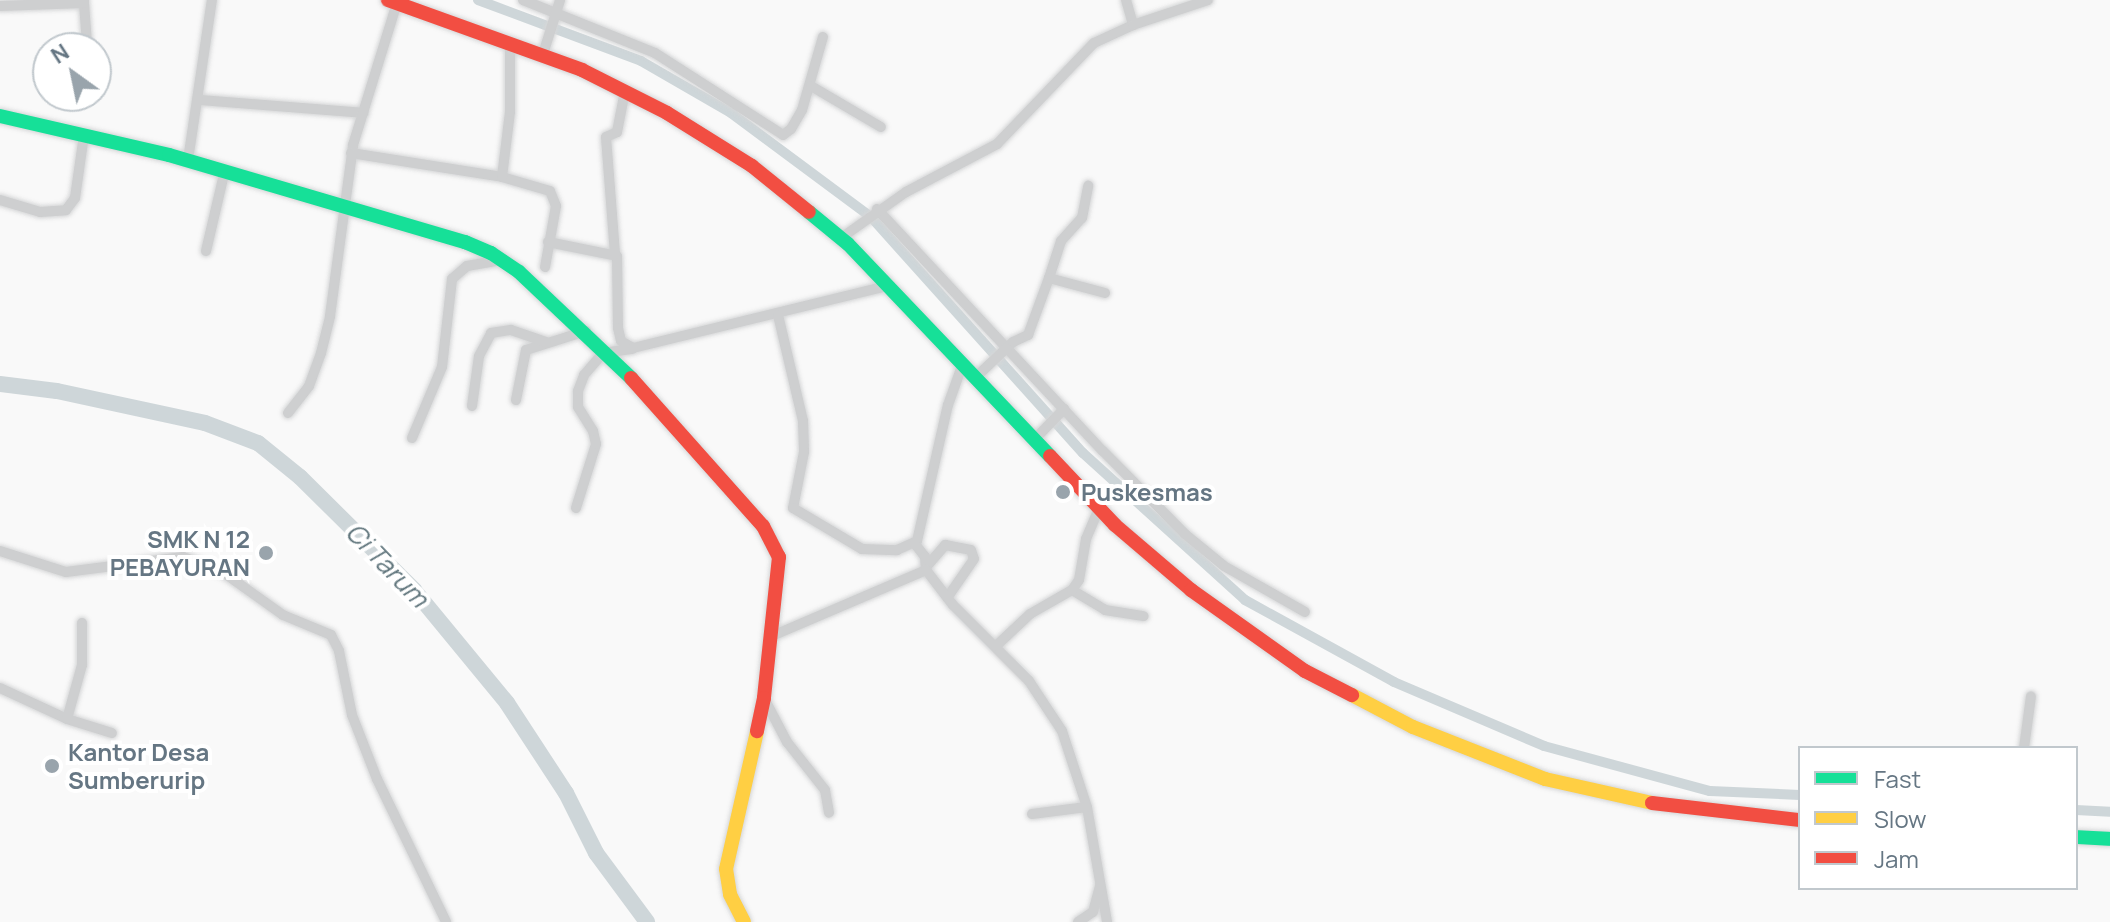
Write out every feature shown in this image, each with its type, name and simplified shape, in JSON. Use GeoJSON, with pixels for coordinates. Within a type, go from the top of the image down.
{"type":"FeatureCollection","features":[{"type":"Feature","properties":{"kind":"main road"},"geometry":{"type":"LineString","coordinates":[[392,1],[543,54],[625,91],[752,166],[846,234],[888,286],[1038,436],[1099,508],[1179,581],[1265,645],[1339,691],[1438,738],[1585,790],[1664,806],[1798,820]]}},
{"type":"Feature","properties":{"kind":"main road"},"geometry":{"type":"LineString","coordinates":[[0,116],[225,170],[465,242],[502,260],[607,351],[706,459],[770,536],[779,557],[780,573],[764,698],[726,869],[730,894],[744,922]]}},
{"type":"Feature","properties":{"kind":"main road"},"geometry":{"type":"LineString","coordinates":[[2078,837],[2110,839]]}},
{"type":"Feature","properties":{"kind":"street"},"geometry":{"type":"LineString","coordinates":[[188,160],[212,0]]}},
{"type":"Feature","properties":{"kind":"street"},"geometry":{"type":"LineString","coordinates":[[523,0],[558,17],[617,35],[685,70],[781,134],[788,133],[795,124],[811,86],[823,37]]}},
{"type":"Feature","properties":{"kind":"street"},"geometry":{"type":"LineString","coordinates":[[543,54],[558,17],[560,0]]}},
{"type":"Feature","properties":{"kind":"street"},"geometry":{"type":"LineString","coordinates":[[1126,0],[1133,25]]}},
{"type":"Feature","properties":{"kind":"street"},"geometry":{"type":"LineString","coordinates":[[288,413],[309,386],[321,353],[330,316],[351,153],[392,1]]}},
{"type":"Feature","properties":{"kind":"street"},"geometry":{"type":"LineString","coordinates":[[846,234],[875,210],[997,144],[1081,53],[1105,37],[1203,1]]}},
{"type":"Feature","properties":{"kind":"street"},"geometry":{"type":"LineString","coordinates":[[0,6],[84,2],[86,32]]}},
{"type":"Feature","properties":{"kind":"street"},"geometry":{"type":"LineString","coordinates":[[502,177],[510,112],[510,42]]}},
{"type":"Feature","properties":{"kind":"street"},"geometry":{"type":"LineString","coordinates":[[811,86],[881,127]]}},
{"type":"Feature","properties":{"kind":"street"},"geometry":{"type":"LineString","coordinates":[[625,91],[617,131],[606,137],[615,254],[620,270],[621,341],[626,346],[637,348]]}},
{"type":"Feature","properties":{"kind":"street"},"geometry":{"type":"LineString","coordinates":[[199,100],[363,113]]}},
{"type":"Feature","properties":{"kind":"street"},"geometry":{"type":"LineString","coordinates":[[0,200],[40,212],[66,210],[75,198],[84,135]]}},
{"type":"Feature","properties":{"kind":"street"},"geometry":{"type":"LineString","coordinates":[[351,153],[502,177],[554,194],[556,206],[545,267]]}},
{"type":"Feature","properties":{"kind":"street"},"geometry":{"type":"LineString","coordinates":[[206,251],[225,170]]}},
{"type":"Feature","properties":{"kind":"street"},"geometry":{"type":"LineString","coordinates":[[979,374],[1006,348],[1028,335],[1061,241],[1082,218],[1088,186]]}},
{"type":"Feature","properties":{"kind":"street"},"geometry":{"type":"LineString","coordinates":[[875,210],[1062,412],[1206,553],[1305,612]]}},
{"type":"Feature","properties":{"kind":"street"},"geometry":{"type":"LineString","coordinates":[[548,242],[615,254]]}},
{"type":"Feature","properties":{"kind":"street"},"geometry":{"type":"LineString","coordinates":[[412,438],[442,367],[452,279],[467,266],[502,260]]}},
{"type":"Feature","properties":{"kind":"street"},"geometry":{"type":"LineString","coordinates":[[1049,278],[1105,293]]}},
{"type":"Feature","properties":{"kind":"street"},"geometry":{"type":"LineString","coordinates":[[576,508],[596,444],[593,431],[578,407],[578,391],[584,375],[607,351],[637,348],[888,286]]}},
{"type":"Feature","properties":{"kind":"street"},"geometry":{"type":"LineString","coordinates":[[778,315],[804,433],[794,510],[862,549],[897,550],[915,544]]}},
{"type":"Feature","properties":{"kind":"street"},"geometry":{"type":"LineString","coordinates":[[472,406],[479,356],[491,333],[511,330],[546,342]]}},
{"type":"Feature","properties":{"kind":"street"},"geometry":{"type":"LineString","coordinates":[[516,400],[522,356],[546,342],[586,331]]}},
{"type":"Feature","properties":{"kind":"street"},"geometry":{"type":"LineString","coordinates":[[963,363],[948,405],[922,527],[915,544],[947,598],[1040,694],[1055,718],[1075,764],[1087,807],[1107,922]]}},
{"type":"Feature","properties":{"kind":"street"},"geometry":{"type":"LineString","coordinates":[[1038,436],[1062,412]]}},
{"type":"Feature","properties":{"kind":"street"},"geometry":{"type":"LineString","coordinates":[[996,646],[1030,614],[1072,590],[1079,580],[1086,539],[1099,508]]}},
{"type":"Feature","properties":{"kind":"street"},"geometry":{"type":"LineString","coordinates":[[772,636],[927,568],[945,545],[971,550],[974,559],[947,598]]}},
{"type":"Feature","properties":{"kind":"street"},"geometry":{"type":"LineString","coordinates":[[0,551],[66,572],[183,557],[224,573],[283,615],[331,635],[337,643],[352,715],[377,779],[446,922]]}},
{"type":"Feature","properties":{"kind":"street"},"geometry":{"type":"LineString","coordinates":[[1072,590],[1105,610],[1144,616]]}},
{"type":"Feature","properties":{"kind":"street"},"geometry":{"type":"LineString","coordinates":[[67,719],[79,686],[82,623]]}},
{"type":"Feature","properties":{"kind":"street"},"geometry":{"type":"LineString","coordinates":[[0,688],[67,719],[112,733]]}},
{"type":"Feature","properties":{"kind":"street"},"geometry":{"type":"LineString","coordinates":[[2024,746],[2031,696]]}},
{"type":"Feature","properties":{"kind":"street"},"geometry":{"type":"LineString","coordinates":[[764,698],[787,742],[825,790],[829,813]]}},
{"type":"Feature","properties":{"kind":"street"},"geometry":{"type":"LineString","coordinates":[[1032,814],[1087,807]]}},
{"type":"Feature","properties":{"kind":"street"},"geometry":{"type":"LineString","coordinates":[[1083,920],[1095,908],[1101,881]]}},
{"type":"Feature","properties":{"kind":"street"},"geometry":{"type":"LineString","coordinates":[[1083,920],[1100,922]]}},
{"type":"Feature","properties":{"kind":"waterway"},"geometry":{"type":"LineString","coordinates":[[478,0],[641,61],[731,113],[871,217],[1083,453],[1245,600],[1394,682],[1544,746],[1710,791],[1798,795]]}},
{"type":"Feature","properties":{"kind":"waterway","name":"Ci Tarum"},"geometry":{"type":"LineString","coordinates":[[0,384],[57,391],[205,423],[258,443],[300,477],[414,590],[507,703],[566,793],[596,853],[647,922]]}},
{"type":"Feature","properties":{"kind":"waterway"},"geometry":{"type":"LineString","coordinates":[[2078,810],[2110,812]]}},
{"type":"Feature","properties":{"kind":"traffic: fast"},"geometry":{"type":"LineString","coordinates":[[0,116],[169,155],[465,242],[491,253],[519,272],[631,378]]}},
{"type":"Feature","properties":{"kind":"traffic: fast"},"geometry":{"type":"LineString","coordinates":[[809,212],[848,244],[1050,456]]}},
{"type":"Feature","properties":{"kind":"traffic: fast"},"geometry":{"type":"LineString","coordinates":[[2078,837],[2110,839]]}},
{"type":"Feature","properties":{"kind":"traffic: slow"},"geometry":{"type":"LineString","coordinates":[[1352,695],[1413,727],[1545,779],[1652,803]]}},
{"type":"Feature","properties":{"kind":"traffic: slow"},"geometry":{"type":"LineString","coordinates":[[744,922],[730,894],[726,869],[757,731]]}},
{"type":"Feature","properties":{"kind":"traffic: jam"},"geometry":{"type":"LineString","coordinates":[[388,0],[582,70],[667,113],[752,166],[809,212]]}},
{"type":"Feature","properties":{"kind":"traffic: jam"},"geometry":{"type":"LineString","coordinates":[[631,378],[763,526],[779,557],[764,698],[757,731]]}},
{"type":"Feature","properties":{"kind":"traffic: jam"},"geometry":{"type":"LineString","coordinates":[[1050,456],[1115,525],[1191,590],[1305,671],[1352,695]]}},
{"type":"Feature","properties":{"kind":"traffic: jam"},"geometry":{"type":"LineString","coordinates":[[1652,803],[1798,820]]}},
{"type":"Feature","properties":{"kind":"place","name":"Puskesmas"},"geometry":{"type":"Point","coordinates":[1063,492]}},
{"type":"Feature","properties":{"kind":"place","name":"SMK N 12 PEBAYURAN"},"geometry":{"type":"Point","coordinates":[266,553]}},
{"type":"Feature","properties":{"kind":"place","name":"Kantor Desa Sumberurip"},"geometry":{"type":"Point","coordinates":[52,766]}}]}
